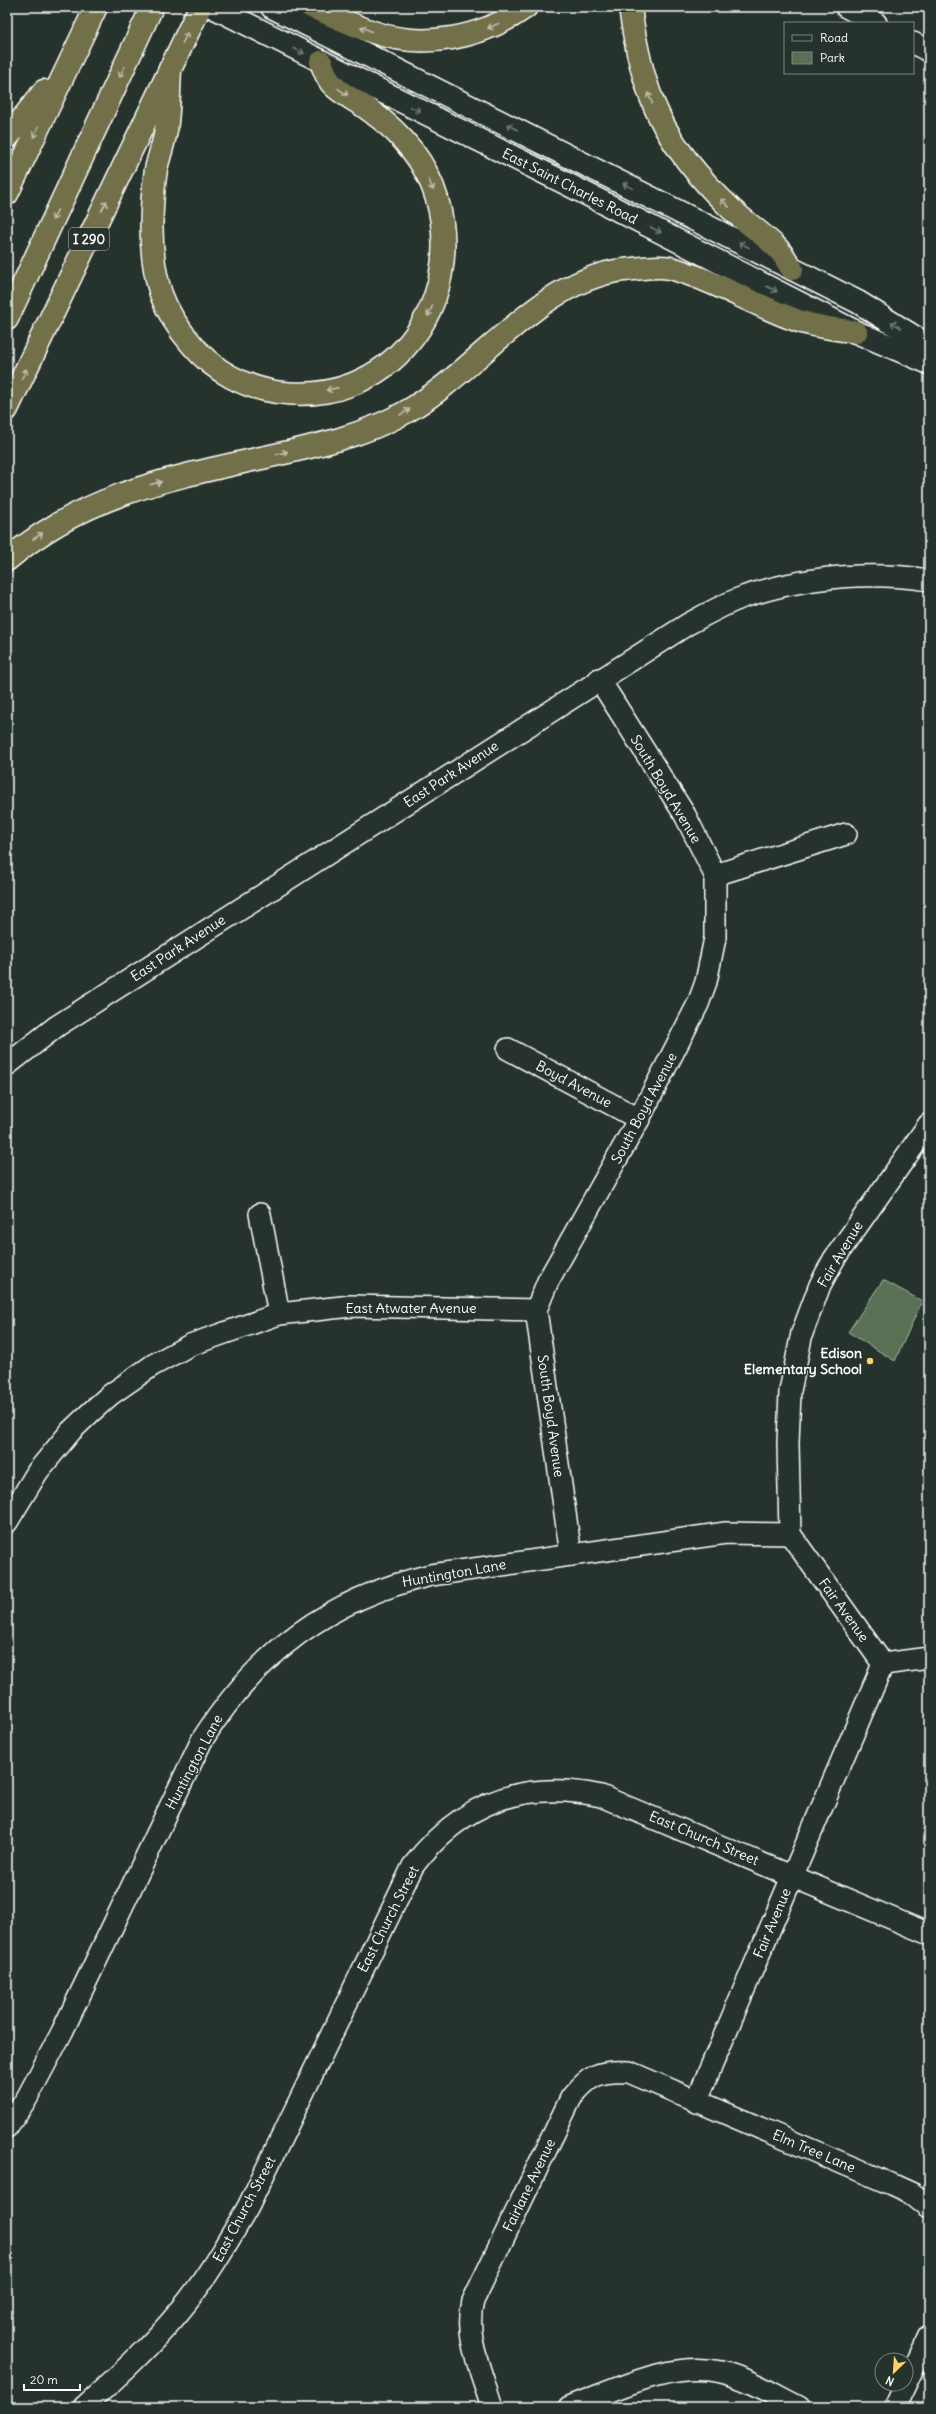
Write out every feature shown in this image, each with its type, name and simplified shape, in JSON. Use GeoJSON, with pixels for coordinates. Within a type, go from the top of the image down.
{"type":"FeatureCollection","features":[{"type":"Feature","properties":{"kind":"highway"},"geometry":{"type":"LineString","coordinates":[[7,194],[82,33],[96,7]]}},
{"type":"Feature","properties":{"kind":"highway","name":"I 290"},"geometry":{"type":"LineString","coordinates":[[7,319],[152,7]]}},
{"type":"Feature","properties":{"kind":"highway","name":"I 290"},"geometry":{"type":"LineString","coordinates":[[7,409],[200,7]]}},
{"type":"Feature","properties":{"kind":"highway"},"geometry":{"type":"LineString","coordinates":[[311,7],[374,32],[416,40],[456,37],[475,33],[493,27],[526,7]]}},
{"type":"Feature","properties":{"kind":"highway"},"geometry":{"type":"LineString","coordinates":[[630,7],[639,63],[648,95],[662,123],[682,156],[705,183],[738,216],[778,248],[792,269]]}},
{"type":"Feature","properties":{"kind":"highway"},"geometry":{"type":"LineString","coordinates":[[7,138],[50,83],[82,33]]}},
{"type":"Feature","properties":{"kind":"highway"},"geometry":{"type":"LineString","coordinates":[[170,69],[166,130],[156,168],[151,229],[152,249],[161,295],[182,333],[197,351],[216,368],[240,382],[254,387],[303,394],[352,385],[378,370],[404,349],[416,335],[434,301],[439,288],[444,258],[439,209],[428,176],[419,161],[394,130],[370,110],[332,85],[321,62]]}},
{"type":"Feature","properties":{"kind":"highway"},"geometry":{"type":"LineString","coordinates":[[7,560],[30,541],[63,520],[100,502],[134,489],[170,479],[323,444],[380,425],[407,412],[432,394],[494,342],[546,302],[584,281],[621,270],[669,268],[707,281],[798,321],[856,332]]}},
{"type":"Feature","properties":{"kind":"main road","name":"East Saint Charles Road"},"geometry":{"type":"LineString","coordinates":[[213,7],[264,34],[571,186],[856,332],[929,363]]}},
{"type":"Feature","properties":{"kind":"main road","name":"East Saint Charles Road"},"geometry":{"type":"LineString","coordinates":[[274,8],[858,302],[929,346]]}},
{"type":"Feature","properties":{"kind":"street"},"geometry":{"type":"LineString","coordinates":[[846,7],[874,22]]}},
{"type":"Feature","properties":{"kind":"street"},"geometry":{"type":"LineString","coordinates":[[914,44],[929,51]]}},
{"type":"Feature","properties":{"kind":"street","name":"East Park Avenue"},"geometry":{"type":"LineString","coordinates":[[7,1065],[57,1026],[598,679],[688,624],[745,597],[788,585],[830,578],[873,575],[929,580]]}},
{"type":"Feature","properties":{"kind":"street","name":"South Boyd Avenue"},"geometry":{"type":"LineString","coordinates":[[571,1554],[536,1310],[548,1281],[639,1118],[698,1004],[706,982],[715,938],[715,875],[684,815],[598,679]]}},
{"type":"Feature","properties":{"kind":"street"},"geometry":{"type":"LineString","coordinates":[[715,875],[846,834]]}},
{"type":"Feature","properties":{"kind":"street","name":"Boyd Avenue"},"geometry":{"type":"LineString","coordinates":[[508,1049],[639,1118]]}},
{"type":"Feature","properties":{"kind":"street","name":"Fair Avenue"},"geometry":{"type":"LineString","coordinates":[[696,2102],[883,1664],[790,1534],[788,1442],[790,1391],[795,1362],[810,1309],[834,1259],[929,1124]]}},
{"type":"Feature","properties":{"kind":"street"},"geometry":{"type":"LineString","coordinates":[[260,1214],[279,1314]]}},
{"type":"Feature","properties":{"kind":"street","name":"East Atwater Avenue"},"geometry":{"type":"LineString","coordinates":[[7,1522],[50,1455],[71,1431],[110,1395],[153,1365],[190,1345],[279,1314],[351,1306],[536,1310]]}},
{"type":"Feature","properties":{"kind":"street","name":"Huntington Lane"},"geometry":{"type":"LineString","coordinates":[[7,2127],[27,2098],[62,2032],[199,1746],[220,1712],[248,1677],[287,1642],[323,1617],[393,1584],[431,1575],[726,1533],[790,1534]]}},
{"type":"Feature","properties":{"kind":"street"},"geometry":{"type":"LineString","coordinates":[[883,1664],[929,1658]]}},
{"type":"Feature","properties":{"kind":"street","name":"East Church Street"},"geometry":{"type":"LineString","coordinates":[[84,2407],[146,2349],[180,2311],[219,2258],[248,2208],[402,1886],[426,1849],[454,1823],[504,1796],[558,1790],[579,1791],[621,1802],[929,1934]]}},
{"type":"Feature","properties":{"kind":"street","name":"Fairlane Avenue"},"geometry":{"type":"LineString","coordinates":[[492,2407],[471,2337],[469,2321],[473,2301],[571,2098],[582,2084],[595,2075],[608,2070],[629,2072],[696,2102]]}},
{"type":"Feature","properties":{"kind":"street","name":"Elm Tree Lane"},"geometry":{"type":"LineString","coordinates":[[696,2102],[892,2184],[913,2194],[929,2207]]}},
{"type":"Feature","properties":{"kind":"street"},"geometry":{"type":"LineString","coordinates":[[895,2407],[929,2336]]}},
{"type":"Feature","properties":{"kind":"street"},"geometry":{"type":"LineString","coordinates":[[569,2407],[644,2380],[694,2370],[721,2372],[734,2376],[799,2407]]}},
{"type":"Feature","properties":{"kind":"green space"},"geometry":{"type":"Polygon","coordinates":[[[883,1280],[922,1301],[895,1361],[848,1332],[883,1280]]]}},
{"type":"Feature","properties":{"kind":"place","name":"Edison Elementary School"},"geometry":{"type":"Point","coordinates":[870,1361]}}]}
